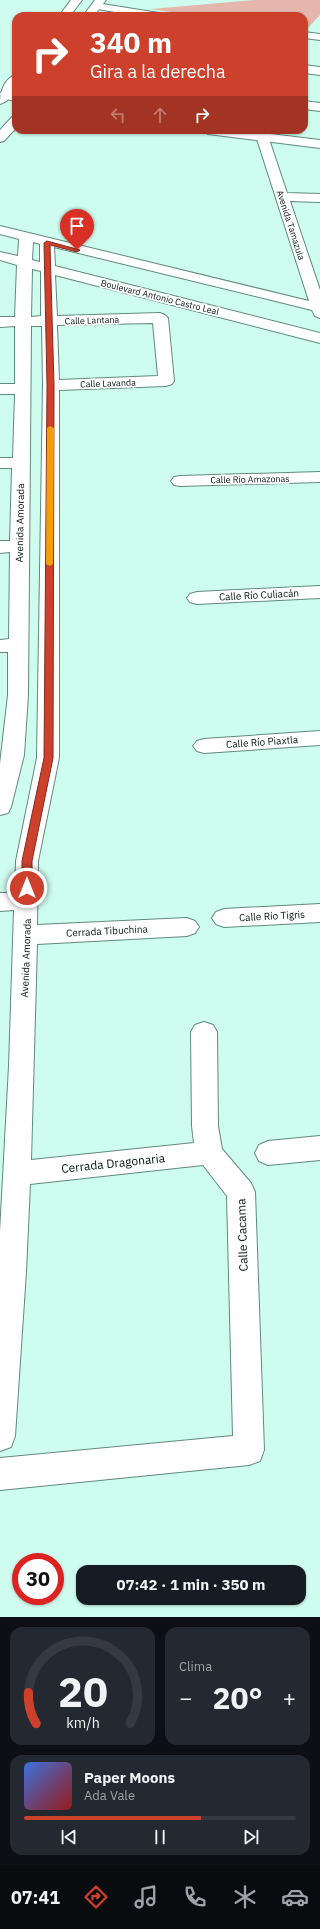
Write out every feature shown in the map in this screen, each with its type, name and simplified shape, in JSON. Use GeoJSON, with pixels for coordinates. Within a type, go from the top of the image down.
{"type":"FeatureCollection","features":[{"type":"Feature","properties":{"kind":"street"},"geometry":{"type":"LineString","coordinates":[[67,12],[77,0]]}},
{"type":"Feature","properties":{"kind":"street"},"geometry":{"type":"LineString","coordinates":[[91,12],[99,3],[141,12]]}},
{"type":"Feature","properties":{"kind":"street"},"geometry":{"type":"LineString","coordinates":[[308,70],[320,71]]}},
{"type":"Feature","properties":{"kind":"street"},"geometry":{"type":"LineString","coordinates":[[5,96],[12,85]]}},
{"type":"Feature","properties":{"kind":"street"},"geometry":{"type":"LineString","coordinates":[[308,106],[320,107]]}},
{"type":"Feature","properties":{"kind":"street"},"geometry":{"type":"LineString","coordinates":[[0,138],[12,124]]}},
{"type":"Feature","properties":{"kind":"street"},"geometry":{"type":"LineString","coordinates":[[244,134],[320,144]]}},
{"type":"Feature","properties":{"kind":"street","name":"Avenida Tamazula"},"geometry":{"type":"LineString","coordinates":[[262,136],[319,310]]}},
{"type":"Feature","properties":{"kind":"street"},"geometry":{"type":"LineString","coordinates":[[282,197],[320,198]]}},
{"type":"Feature","properties":{"kind":"street"},"geometry":{"type":"LineString","coordinates":[[0,230],[319,310]]}},
{"type":"Feature","properties":{"kind":"street","name":"Avenida Amorada"},"geometry":{"type":"LineString","coordinates":[[0,807],[6,755],[18,695],[10,645],[19,609],[23,299],[26,237]]}},
{"type":"Feature","properties":{"kind":"street","name":"Avenida Amorada"},"geometry":{"type":"LineString","coordinates":[[0,1436],[12,1272],[17,1173],[27,935],[27,861],[48,758],[51,385],[47,243]]}},
{"type":"Feature","properties":{"kind":"street","name":"Boulevard Antonio Castro Leal"},"geometry":{"type":"LineString","coordinates":[[0,256],[320,338]]}},
{"type":"Feature","properties":{"kind":"street"},"geometry":{"type":"LineString","coordinates":[[305,268],[320,267]]}},
{"type":"Feature","properties":{"kind":"street"},"geometry":{"type":"LineString","coordinates":[[23,299],[48,298]]}},
{"type":"Feature","properties":{"kind":"street","name":"Calle Lantana"},"geometry":{"type":"LineString","coordinates":[[0,322],[160,318],[166,381]]}},
{"type":"Feature","properties":{"kind":"street","name":"Calle Lavanda"},"geometry":{"type":"LineString","coordinates":[[51,385],[166,381]]}},
{"type":"Feature","properties":{"kind":"street"},"geometry":{"type":"LineString","coordinates":[[0,389],[23,388]]}},
{"type":"Feature","properties":{"kind":"street"},"geometry":{"type":"LineString","coordinates":[[0,463],[21,463]]}},
{"type":"Feature","properties":{"kind":"street","name":"Calle Río Amazonas"},"geometry":{"type":"LineString","coordinates":[[180,481],[320,477]]}},
{"type":"Feature","properties":{"kind":"street"},"geometry":{"type":"LineString","coordinates":[[0,547],[19,546]]}},
{"type":"Feature","properties":{"kind":"street","name":"Calle Río Culiacán"},"geometry":{"type":"LineString","coordinates":[[198,598],[320,592]]}},
{"type":"Feature","properties":{"kind":"street"},"geometry":{"type":"LineString","coordinates":[[19,609],[49,607]]}},
{"type":"Feature","properties":{"kind":"street","name":"Calle Río Piaxtla"},"geometry":{"type":"LineString","coordinates":[[204,746],[320,738]]}},
{"type":"Feature","properties":{"kind":"street"},"geometry":{"type":"LineString","coordinates":[[0,902],[27,901]]}},
{"type":"Feature","properties":{"kind":"street","name":"Calle Río Tigris"},"geometry":{"type":"LineString","coordinates":[[224,918],[320,913]]}},
{"type":"Feature","properties":{"kind":"street","name":"Cerrada Tibuchina"},"geometry":{"type":"LineString","coordinates":[[27,935],[187,927]]}},
{"type":"Feature","properties":{"kind":"street"},"geometry":{"type":"LineString","coordinates":[[204,1032],[205,1126],[209,1153]]}},
{"type":"Feature","properties":{"kind":"street"},"geometry":{"type":"LineString","coordinates":[[268,1153],[320,1148]]}},
{"type":"Feature","properties":{"kind":"street","name":"Cerrada Dragonaria"},"geometry":{"type":"LineString","coordinates":[[17,1173],[209,1153]]}},
{"type":"Feature","properties":{"kind":"street","name":"Calle Cacama"},"geometry":{"type":"LineString","coordinates":[[0,1474],[250,1450],[241,1192],[209,1153]]}},
{"type":"Feature","properties":{"kind":"shaded area"},"geometry":{"type":"Polygon","coordinates":[[[254,0],[320,0],[320,15],[309,27],[308,12],[172,12],[151,9],[254,0]]]}},
{"type":"Feature","properties":{"kind":"slow traffic"},"geometry":{"type":"LineString","coordinates":[[50,428],[50,564]]}},
{"type":"Feature","properties":{"kind":"route"},"geometry":{"type":"LineString","coordinates":[[27,888],[27,861],[35,819],[44,786],[48,758],[50,688],[51,385],[47,243],[77,250]]}}]}
